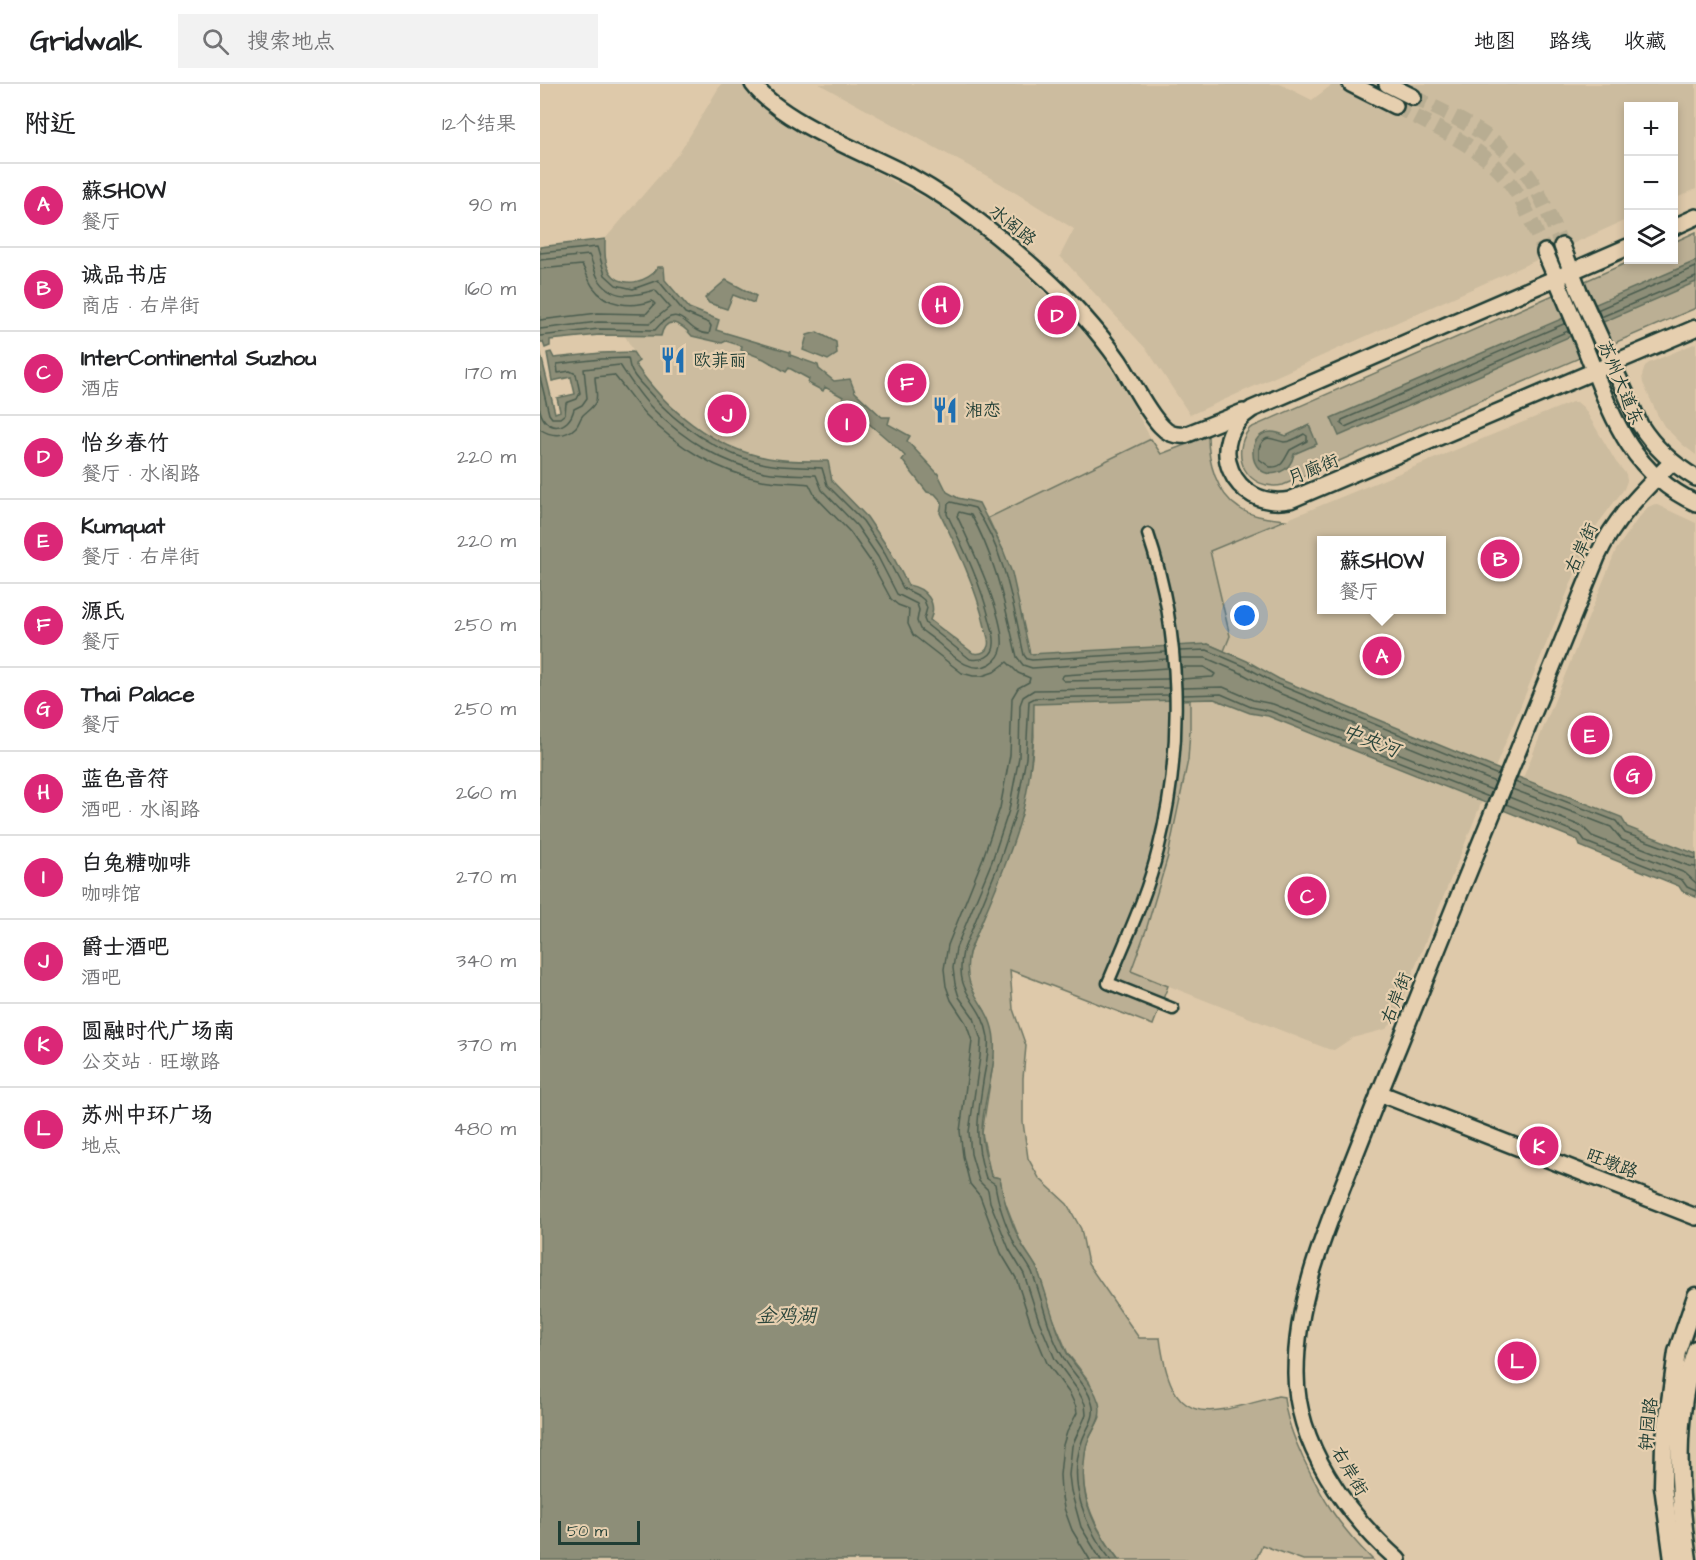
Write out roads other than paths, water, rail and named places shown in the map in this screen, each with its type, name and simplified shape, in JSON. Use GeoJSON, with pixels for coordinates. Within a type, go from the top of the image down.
{"type":"FeatureCollection","features":[{"type":"Feature","properties":{"kind":"main road","name":"钟园路"},"geometry":{"type":"LineString","coordinates":[[1673,1560],[1663,1486],[1665,1444],[1677,1352],[1696,1296]]}},
{"type":"Feature","properties":{"kind":"main road","name":"钟园路"},"geometry":{"type":"LineString","coordinates":[[1688,1560],[1681,1507],[1680,1466],[1684,1404],[1696,1349]]}},
{"type":"Feature","properties":{"kind":"street","name":"水阁路"},"geometry":{"type":"LineString","coordinates":[[753,84],[766,98],[787,114],[915,179],[982,224],[1055,286],[1092,324],[1165,430],[1179,436],[1252,409]]}},
{"type":"Feature","properties":{"kind":"street"},"geometry":{"type":"LineString","coordinates":[[1351,84],[1395,106]]}},
{"type":"Feature","properties":{"kind":"street"},"geometry":{"type":"LineString","coordinates":[[1387,84],[1413,97]]}},
{"type":"Feature","properties":{"kind":"street"},"geometry":{"type":"LineString","coordinates":[[1678,225],[1696,218]]}},
{"type":"Feature","properties":{"kind":"street","name":"苏州大道东"},"geometry":{"type":"LineString","coordinates":[[1562,246],[1579,291],[1644,432],[1672,462],[1696,478]]}},
{"type":"Feature","properties":{"kind":"street"},"geometry":{"type":"LineString","coordinates":[[1227,459],[1231,432],[1239,419],[1252,409],[1624,249]]}},
{"type":"Feature","properties":{"kind":"street","name":"苏州大道东"},"geometry":{"type":"LineString","coordinates":[[1545,252],[1604,399],[1622,435],[1641,461],[1657,476],[1679,494],[1696,503]]}},
{"type":"Feature","properties":{"kind":"street","name":"月廊街"},"geometry":{"type":"LineString","coordinates":[[1227,459],[1233,477],[1246,491],[1272,502],[1290,500],[1696,328]]}},
{"type":"Feature","properties":{"kind":"street"},"geometry":{"type":"LineString","coordinates":[[1203,429],[1210,429],[1218,435],[1227,459]]}},
{"type":"Feature","properties":{"kind":"street","name":"右岸街"},"geometry":{"type":"LineString","coordinates":[[1398,1560],[1357,1520],[1336,1490],[1314,1448],[1299,1404],[1296,1374],[1302,1311],[1318,1250],[1379,1093],[1605,539],[1625,510],[1672,462]]}},
{"type":"Feature","properties":{"kind":"street"},"geometry":{"type":"LineString","coordinates":[[1148,534],[1165,600],[1174,660],[1175,747],[1171,786],[1158,851],[1144,894],[1108,983],[1173,1009]]}},
{"type":"Feature","properties":{"kind":"street","name":"旺墩路"},"geometry":{"type":"LineString","coordinates":[[1379,1093],[1696,1217]]}},
{"type":"Feature","properties":{"kind":"water","name":"金鸡湖"},"geometry":{"type":"Polygon","coordinates":[[[605,239],[605,256],[610,272],[621,281],[642,280],[654,273],[658,267],[664,267],[665,280],[689,308],[719,320],[716,330],[790,352],[790,355],[818,365],[819,369],[834,381],[850,379],[855,392],[882,417],[890,417],[888,424],[910,436],[907,441],[938,474],[947,492],[958,498],[979,503],[1012,573],[1030,654],[1208,644],[1247,661],[1279,679],[1621,817],[1627,827],[1696,854],[1696,897],[1682,891],[1679,886],[1580,846],[1578,840],[1268,716],[1250,713],[1214,699],[1034,704],[1028,787],[1022,814],[1004,867],[969,953],[967,967],[972,989],[988,1016],[994,1039],[993,1063],[982,1123],[982,1135],[991,1176],[1000,1178],[1011,1219],[1021,1243],[1038,1271],[1062,1343],[1093,1389],[1099,1403],[1099,1419],[1088,1441],[1083,1478],[1091,1515],[1103,1538],[1119,1560],[540,1560],[540,351],[555,413],[560,411],[557,398],[575,394],[571,377],[552,381],[547,353],[551,352],[554,358],[633,352],[639,361],[635,364],[647,381],[676,411],[709,436],[747,453],[768,458],[790,461],[828,461],[832,481],[867,517],[890,551],[908,585],[920,589],[929,597],[932,608],[930,620],[973,653],[984,652],[988,644],[972,583],[940,513],[942,502],[935,494],[927,492],[902,460],[905,456],[842,401],[843,397],[825,387],[823,391],[808,383],[809,379],[789,368],[786,372],[764,359],[741,350],[742,346],[692,336],[675,323],[667,325],[661,336],[599,335],[550,340],[550,346],[545,348],[543,342],[540,342],[540,247],[605,239]]]}},
{"type":"Feature","properties":{"kind":"water"},"geometry":{"type":"Polygon","coordinates":[[[1696,261],[1696,282],[1339,436],[1331,418],[1696,261]]]}},
{"type":"Feature","properties":{"kind":"water"},"geometry":{"type":"Polygon","coordinates":[[[726,280],[756,296],[754,303],[733,295],[727,309],[709,303],[705,298],[726,280]]]}},
{"type":"Feature","properties":{"kind":"water"},"geometry":{"type":"Polygon","coordinates":[[[817,332],[836,342],[837,354],[828,360],[803,350],[807,335],[817,332]]]}},
{"type":"Feature","properties":{"kind":"water"},"geometry":{"type":"Polygon","coordinates":[[[1309,425],[1317,444],[1294,454],[1289,465],[1280,472],[1268,473],[1259,469],[1254,461],[1253,451],[1255,442],[1262,435],[1272,432],[1286,436],[1309,425]]]}},
{"type":"Feature","properties":{"kind":"tunnel"},"geometry":{"type":"LineString","coordinates":[[1413,97],[1477,130],[1506,151],[1530,178],[1562,246]]}},
{"type":"Feature","properties":{"kind":"tunnel"},"geometry":{"type":"LineString","coordinates":[[1395,106],[1461,141],[1491,162],[1515,190],[1545,252]]}},
{"type":"Feature","properties":{"kind":"place","name":"蓝色音符"},"geometry":{"type":"Point","coordinates":[941,305]}},
{"type":"Feature","properties":{"kind":"place","name":"怡乡春竹"},"geometry":{"type":"Point","coordinates":[1057,315]}},
{"type":"Feature","properties":{"kind":"place","name":"欧菲丽"},"geometry":{"type":"Point","coordinates":[673,360]}},
{"type":"Feature","properties":{"kind":"place","name":"源氏"},"geometry":{"type":"Point","coordinates":[907,383]}},
{"type":"Feature","properties":{"kind":"place","name":"湘恋"},"geometry":{"type":"Point","coordinates":[945,410]}},
{"type":"Feature","properties":{"kind":"place","name":"爵士酒吧"},"geometry":{"type":"Point","coordinates":[727,414]}},
{"type":"Feature","properties":{"kind":"place","name":"白兔糖咖啡"},"geometry":{"type":"Point","coordinates":[847,423]}},
{"type":"Feature","properties":{"kind":"place","name":"诚品书店"},"geometry":{"type":"Point","coordinates":[1500,559]}},
{"type":"Feature","properties":{"kind":"place","name":"蘇SHOW"},"geometry":{"type":"Point","coordinates":[1382,656]}},
{"type":"Feature","properties":{"kind":"place","name":"Kumquat"},"geometry":{"type":"Point","coordinates":[1590,735]}},
{"type":"Feature","properties":{"kind":"place","name":"Thai Palace"},"geometry":{"type":"Point","coordinates":[1633,775]}},
{"type":"Feature","properties":{"kind":"place","name":"InterContinental Suzhou"},"geometry":{"type":"Point","coordinates":[1307,896]}},
{"type":"Feature","properties":{"kind":"place","name":"圆融时代广场南"},"geometry":{"type":"Point","coordinates":[1539,1146]}},
{"type":"Feature","properties":{"kind":"place","name":"苏州中环广场"},"geometry":{"type":"Point","coordinates":[1517,1361]}},
{"type":"Feature","properties":{"kind":"water label","name":"中央河"},"geometry":{"type":"Point","coordinates":[1371,740]}}]}
